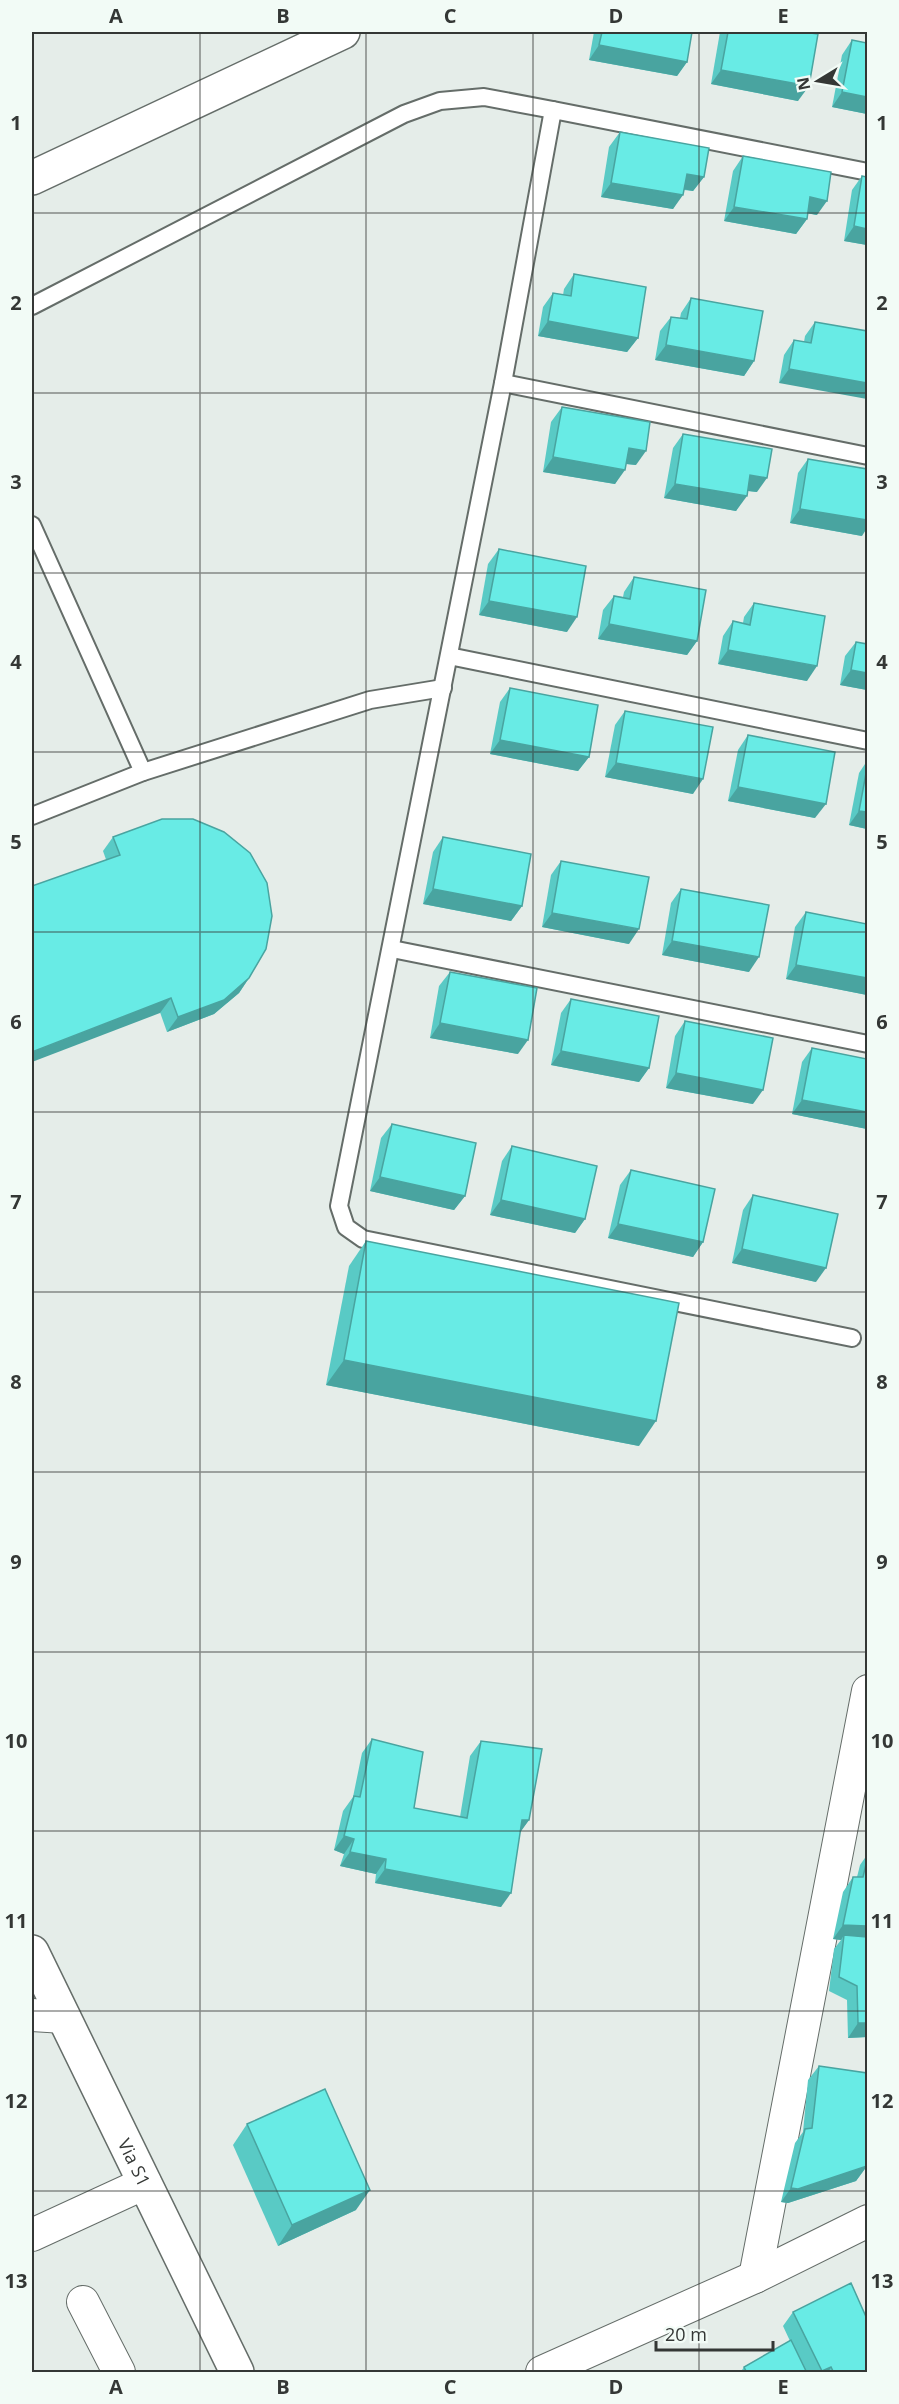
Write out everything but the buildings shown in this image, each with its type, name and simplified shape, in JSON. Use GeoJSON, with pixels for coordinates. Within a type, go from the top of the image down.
{"type":"FeatureCollection","features":[{"type":"Feature","properties":{"kind":"street"},"geometry":{"type":"LineString","coordinates":[[32,178],[343,32]]}},
{"type":"Feature","properties":{"kind":"street"},"geometry":{"type":"LineString","coordinates":[[755,2277],[861,1756],[867,1691]]}},
{"type":"Feature","properties":{"kind":"street","name":"Via S1"},"geometry":{"type":"LineString","coordinates":[[32,1952],[237,2373]]}},
{"type":"Feature","properties":{"kind":"street"},"geometry":{"type":"LineString","coordinates":[[32,2015],[64,2018]]}},
{"type":"Feature","properties":{"kind":"street"},"geometry":{"type":"LineString","coordinates":[[32,2235],[145,2184]]}},
{"type":"Feature","properties":{"kind":"street"},"geometry":{"type":"LineString","coordinates":[[542,2373],[755,2277],[867,2221]]}},
{"type":"Feature","properties":{"kind":"street"},"geometry":{"type":"LineString","coordinates":[[83,2302],[119,2373]]}},
{"type":"Feature","properties":{"kind":"lane"},"geometry":{"type":"LineString","coordinates":[[32,306],[413,111],[440,101],[484,97],[867,172]]}},
{"type":"Feature","properties":{"kind":"lane"},"geometry":{"type":"LineString","coordinates":[[552,110],[503,383],[339,1206],[346,1227],[363,1239],[852,1338]]}},
{"type":"Feature","properties":{"kind":"lane"},"geometry":{"type":"LineString","coordinates":[[503,383],[867,456]]}},
{"type":"Feature","properties":{"kind":"lane"},"geometry":{"type":"LineString","coordinates":[[32,525],[143,772]]}},
{"type":"Feature","properties":{"kind":"lane"},"geometry":{"type":"LineString","coordinates":[[449,656],[867,741]]}},
{"type":"Feature","properties":{"kind":"lane"},"geometry":{"type":"LineString","coordinates":[[32,816],[143,772],[370,700],[443,688]]}},
{"type":"Feature","properties":{"kind":"lane"},"geometry":{"type":"LineString","coordinates":[[392,949],[867,1044]]}}]}
